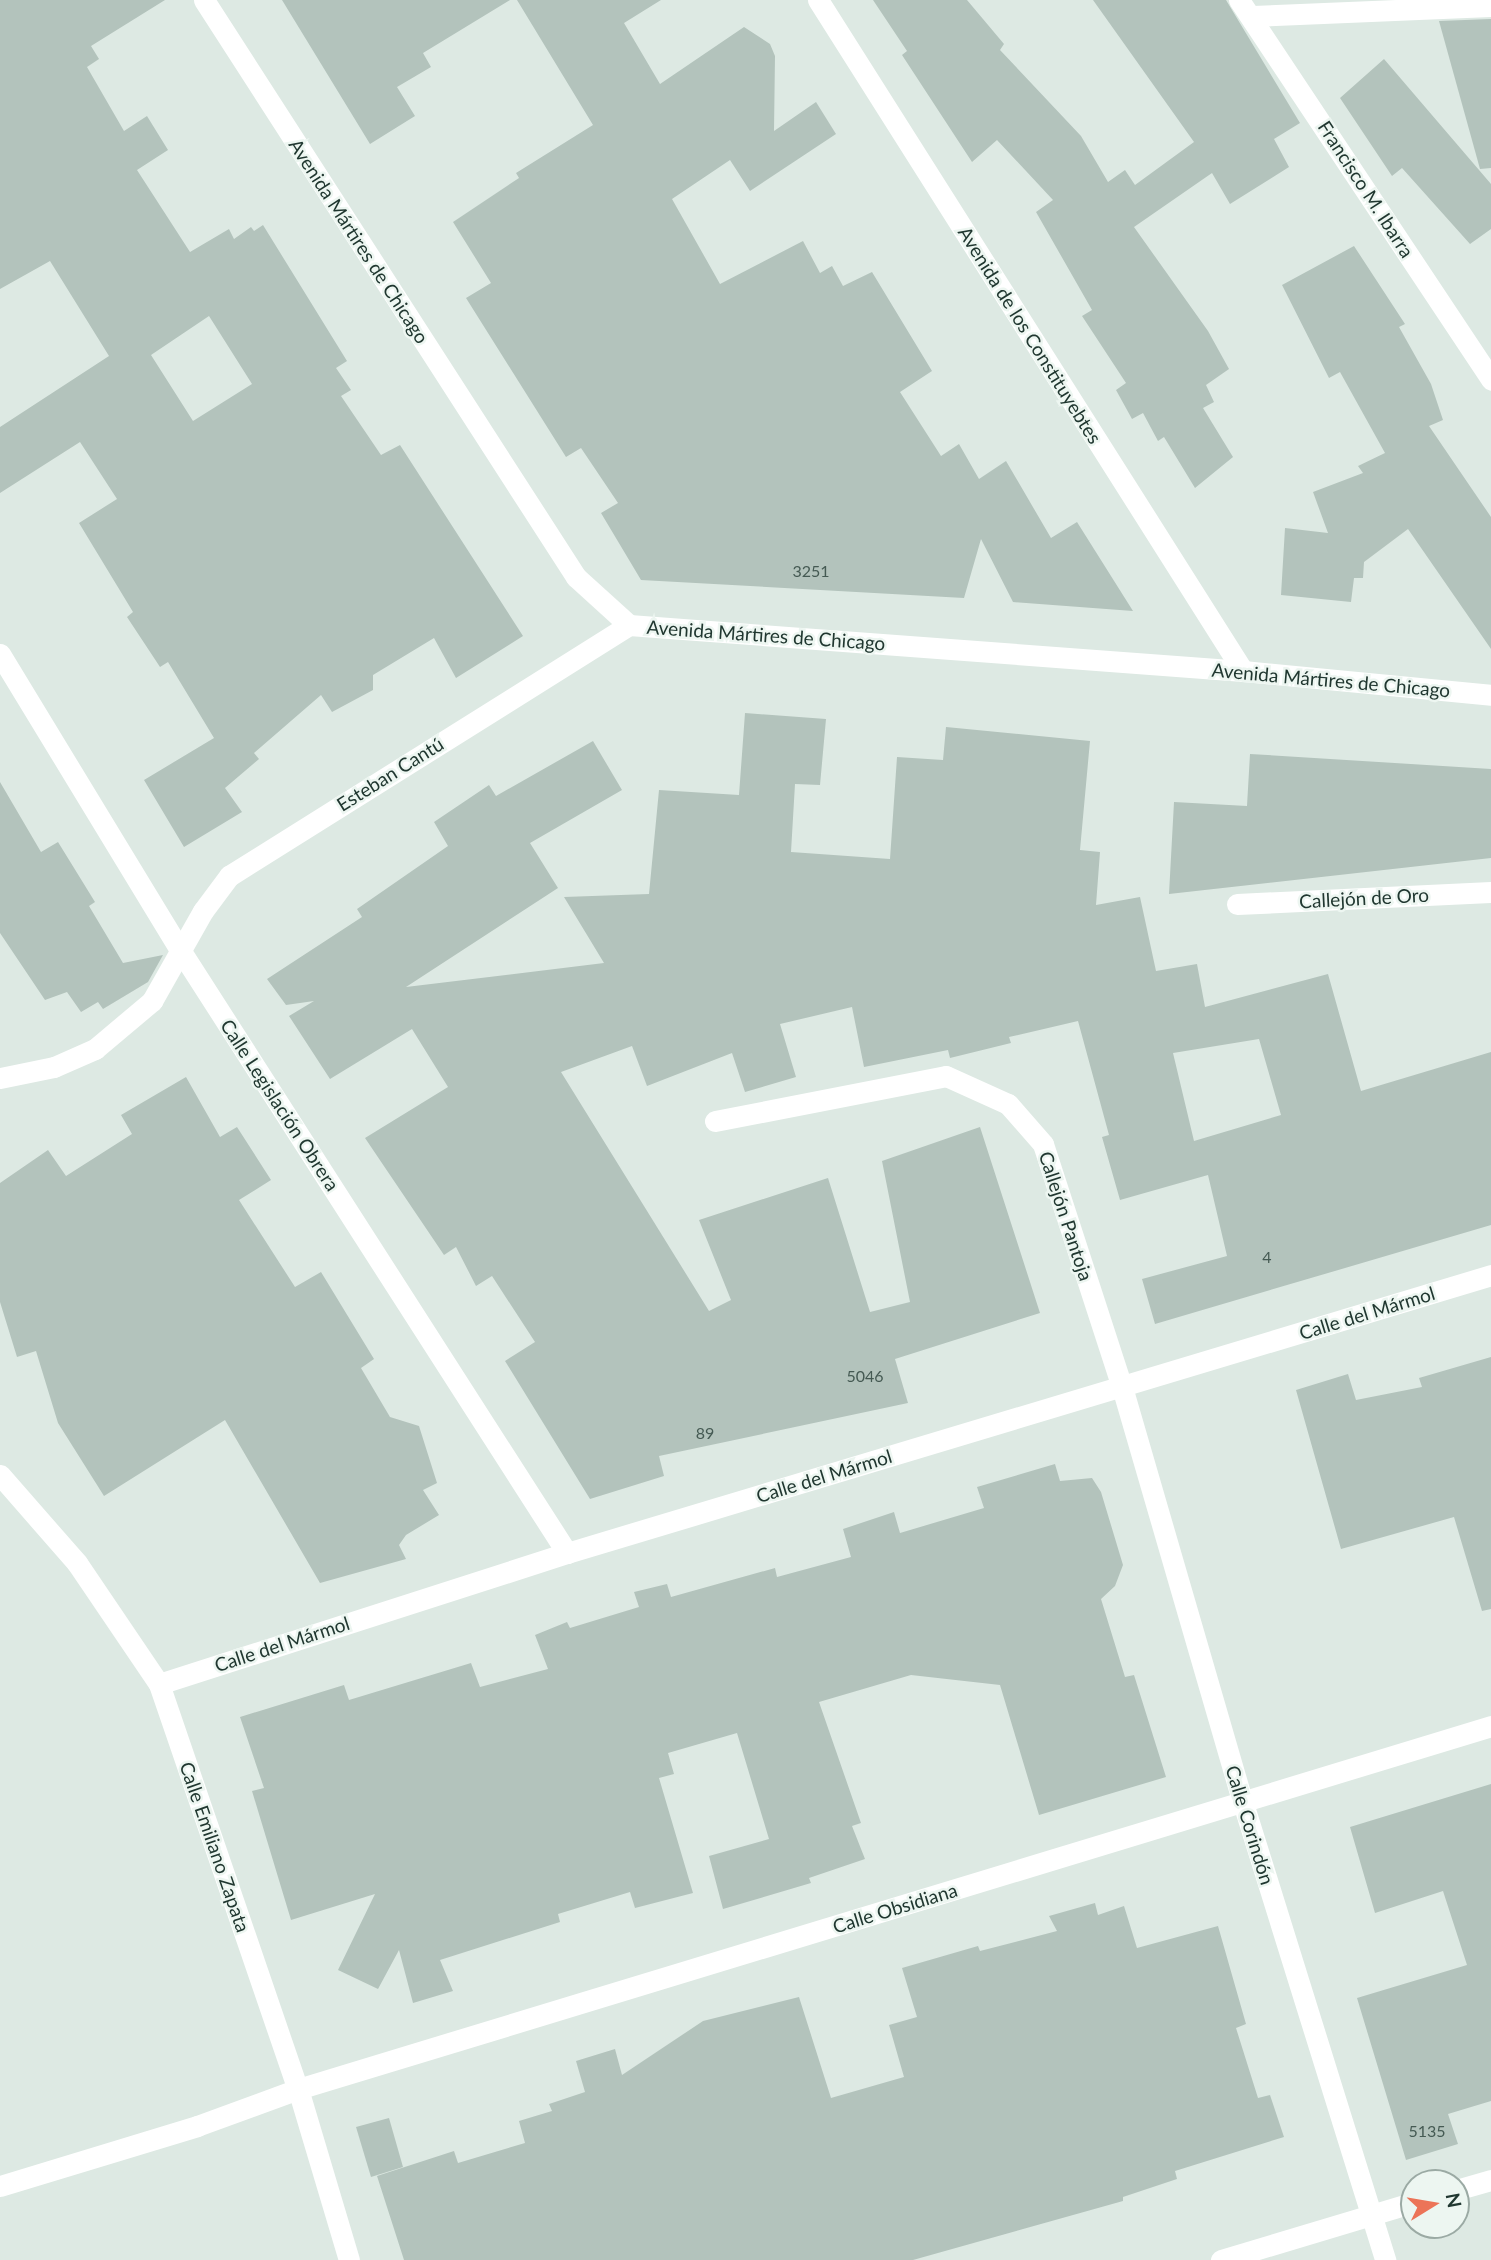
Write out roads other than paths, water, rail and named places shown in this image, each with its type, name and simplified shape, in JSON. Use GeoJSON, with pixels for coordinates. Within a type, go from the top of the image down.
{"type":"FeatureCollection","features":[{"type":"Feature","properties":{"kind":"street","name":"Avenida Mártires de Chicago"},"geometry":{"type":"LineString","coordinates":[[204,0],[576,577],[629,625],[1243,671],[1491,695]]}},
{"type":"Feature","properties":{"kind":"street","name":"Avenida de los Constituyebtes"},"geometry":{"type":"LineString","coordinates":[[818,0],[1243,671]]}},
{"type":"Feature","properties":{"kind":"street"},"geometry":{"type":"LineString","coordinates":[[1246,8],[1491,6]]}},
{"type":"Feature","properties":{"kind":"street","name":"Francisco M. Ibarra"},"geometry":{"type":"LineString","coordinates":[[1246,8],[1491,380]]}},
{"type":"Feature","properties":{"kind":"street","name":"Esteban Cantú"},"geometry":{"type":"LineString","coordinates":[[0,1077],[54,1067],[95,1049],[152,1001],[182,953],[203,911],[229,876],[629,625]]}},
{"type":"Feature","properties":{"kind":"street","name":"Calle Legislación Obrera"},"geometry":{"type":"LineString","coordinates":[[0,654],[182,953],[567,1553]]}},
{"type":"Feature","properties":{"kind":"street","name":"Callejón de Oro"},"geometry":{"type":"LineString","coordinates":[[1237,904],[1491,892]]}},
{"type":"Feature","properties":{"kind":"street","name":"Callejón Pantoja"},"geometry":{"type":"LineString","coordinates":[[715,1121],[946,1076],[1008,1104],[1042,1144],[1122,1387]]}},
{"type":"Feature","properties":{"kind":"street","name":"Calle del Mármol"},"geometry":{"type":"LineString","coordinates":[[159,1684],[567,1553],[1491,1275]]}},
{"type":"Feature","properties":{"kind":"street","name":"Calle Corindón"},"geometry":{"type":"LineString","coordinates":[[1122,1387],[1243,1802],[1385,2260]]}},
{"type":"Feature","properties":{"kind":"street","name":"Calle Emiliano Zapata"},"geometry":{"type":"LineString","coordinates":[[0,1475],[77,1563],[159,1684],[298,2089],[349,2260]]}},
{"type":"Feature","properties":{"kind":"street","name":"Calle Obsidiana"},"geometry":{"type":"LineString","coordinates":[[0,2186],[197,2126],[298,2089],[1491,1727]]}},
{"type":"Feature","properties":{"kind":"street"},"geometry":{"type":"LineString","coordinates":[[1470,2186],[1491,2180]]}},
{"type":"Feature","properties":{"kind":"street"},"geometry":{"type":"LineString","coordinates":[[1221,2260],[1400,2206]]}}]}
